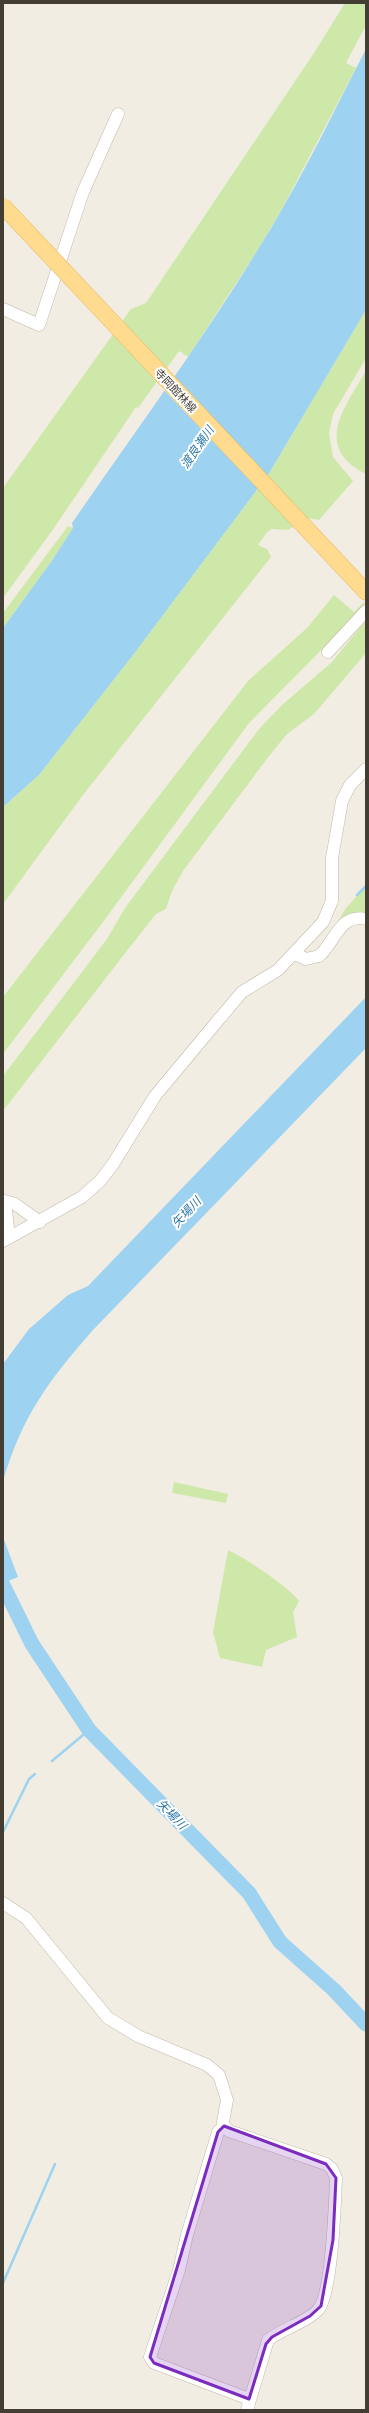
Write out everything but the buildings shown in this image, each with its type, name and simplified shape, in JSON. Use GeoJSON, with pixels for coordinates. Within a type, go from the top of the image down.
{"type":"FeatureCollection","features":[{"type":"Feature","properties":{"kind":"main road","name":"寺岡館林線"},"geometry":{"type":"LineString","coordinates":[[3,206],[366,592]]}},
{"type":"Feature","properties":{"kind":"street"},"geometry":{"type":"LineString","coordinates":[[3,308],[39,324],[83,192],[118,114]]}},
{"type":"Feature","properties":{"kind":"street"},"geometry":{"type":"LineString","coordinates":[[328,652],[366,611]]}},
{"type":"Feature","properties":{"kind":"street"},"geometry":{"type":"LineString","coordinates":[[40,1222],[15,1204],[5,1201],[6,1240],[40,1222],[82,1197],[100,1181],[113,1164],[155,1096],[242,992],[278,970],[295,954],[327,915],[332,901],[332,858],[342,801],[350,785],[366,769]]}},
{"type":"Feature","properties":{"kind":"street"},"geometry":{"type":"LineString","coordinates":[[295,954],[306,959],[319,956],[343,924],[357,918],[366,919]]}},
{"type":"Feature","properties":{"kind":"street"},"geometry":{"type":"LineString","coordinates":[[3,1903],[26,1918],[108,2018],[138,2036],[207,2065],[219,2075],[227,2100],[224,2126],[218,2132],[187,2235],[179,2270],[150,2357],[154,2363],[248,2405],[268,2340],[310,2316],[321,2306],[333,2240],[336,2178],[332,2169],[326,2164],[229,2131],[224,2126]]}},
{"type":"Feature","properties":{"kind":"highlighted area"},"geometry":{"type":"Polygon","coordinates":[[[224,2126],[326,2164],[336,2178],[333,2240],[321,2306],[310,2316],[272,2337],[266,2344],[249,2399],[154,2363],[150,2357],[218,2132],[224,2126]]]}},
{"type":"Feature","properties":{"kind":"green space"},"geometry":{"type":"Polygon","coordinates":[[[345,3],[366,3],[366,25],[346,63],[356,68],[283,207],[257,251],[188,357],[179,351],[138,408],[136,407],[54,528],[3,598],[3,488],[131,309],[146,303],[314,53],[345,3]]]}},
{"type":"Feature","properties":{"kind":"green space"},"geometry":{"type":"Polygon","coordinates":[[[366,310],[366,358],[333,414],[329,433],[333,457],[353,481],[319,520],[307,518],[288,530],[272,529],[267,532],[258,545],[267,549],[271,557],[83,795],[3,904],[3,807],[39,775],[133,655],[268,475],[366,310]]]}},
{"type":"Feature","properties":{"kind":"green space"},"geometry":{"type":"Polygon","coordinates":[[[366,371],[366,474],[350,463],[340,452],[337,439],[338,426],[343,412],[366,371]]]}},
{"type":"Feature","properties":{"kind":"green space"},"geometry":{"type":"Polygon","coordinates":[[[68,526],[73,528],[51,562],[3,628],[3,613],[68,526]]]}},
{"type":"Feature","properties":{"kind":"green space"},"geometry":{"type":"Polygon","coordinates":[[[334,595],[354,612],[364,602],[365,606],[249,723],[103,922],[3,1054],[3,997],[248,681],[307,628],[334,595]]]}},
{"type":"Feature","properties":{"kind":"green space"},"geometry":{"type":"Polygon","coordinates":[[[366,620],[366,653],[314,714],[287,734],[269,756],[183,871],[172,891],[166,909],[156,914],[3,1111],[3,1076],[107,939],[125,908],[259,729],[282,705],[332,662],[366,620]]]}},
{"type":"Feature","properties":{"kind":"green space"},"geometry":{"type":"Polygon","coordinates":[[[366,886],[366,914],[337,923],[346,908],[366,886]]]}},
{"type":"Feature","properties":{"kind":"green space"},"geometry":{"type":"Polygon","coordinates":[[[174,1482],[228,1494],[226,1503],[172,1493],[174,1482]]]}},
{"type":"Feature","properties":{"kind":"green space"},"geometry":{"type":"Polygon","coordinates":[[[228,1550],[266,1573],[286,1588],[299,1601],[293,1612],[297,1637],[266,1650],[262,1667],[220,1658],[213,1632],[228,1550]]]}},
{"type":"Feature","properties":{"kind":"water","name":"渡良瀬川"},"geometry":{"type":"Polygon","coordinates":[[[366,49],[366,310],[268,475],[133,655],[39,775],[3,807],[3,628],[51,562],[73,528],[72,523],[190,354],[257,251],[327,126],[366,49]]]}},
{"type":"Feature","properties":{"kind":"water"},"geometry":{"type":"Polygon","coordinates":[[[366,997],[366,1048],[77,1348],[50,1383],[28,1418],[19,1437],[3,1481],[3,1364],[29,1329],[68,1295],[88,1286],[366,997]]]}},
{"type":"Feature","properties":{"kind":"water"},"geometry":{"type":"Polygon","coordinates":[[[3,1537],[18,1577],[3,1583],[3,1537]]]}},
{"type":"Feature","properties":{"kind":"pier"},"geometry":{"type":"Polygon","coordinates":[[[186,355],[188,357],[172,379],[259,490],[164,390],[70,525],[186,355]]]}},
{"type":"Feature","properties":{"kind":"waterway"},"geometry":{"type":"LineString","coordinates":[[357,895],[366,886]]}},
{"type":"Feature","properties":{"kind":"waterway","name":"矢場川"},"geometry":{"type":"LineString","coordinates":[[3,1585],[32,1644],[89,1730],[249,1893],[280,1942],[334,1990],[366,2024]]}},
{"type":"Feature","properties":{"kind":"waterway"},"geometry":{"type":"LineString","coordinates":[[52,1761],[89,1730]]}},
{"type":"Feature","properties":{"kind":"waterway"},"geometry":{"type":"LineString","coordinates":[[3,1832],[29,1779],[35,1774]]}},
{"type":"Feature","properties":{"kind":"waterway"},"geometry":{"type":"LineString","coordinates":[[3,2283],[55,2164]]}}]}
